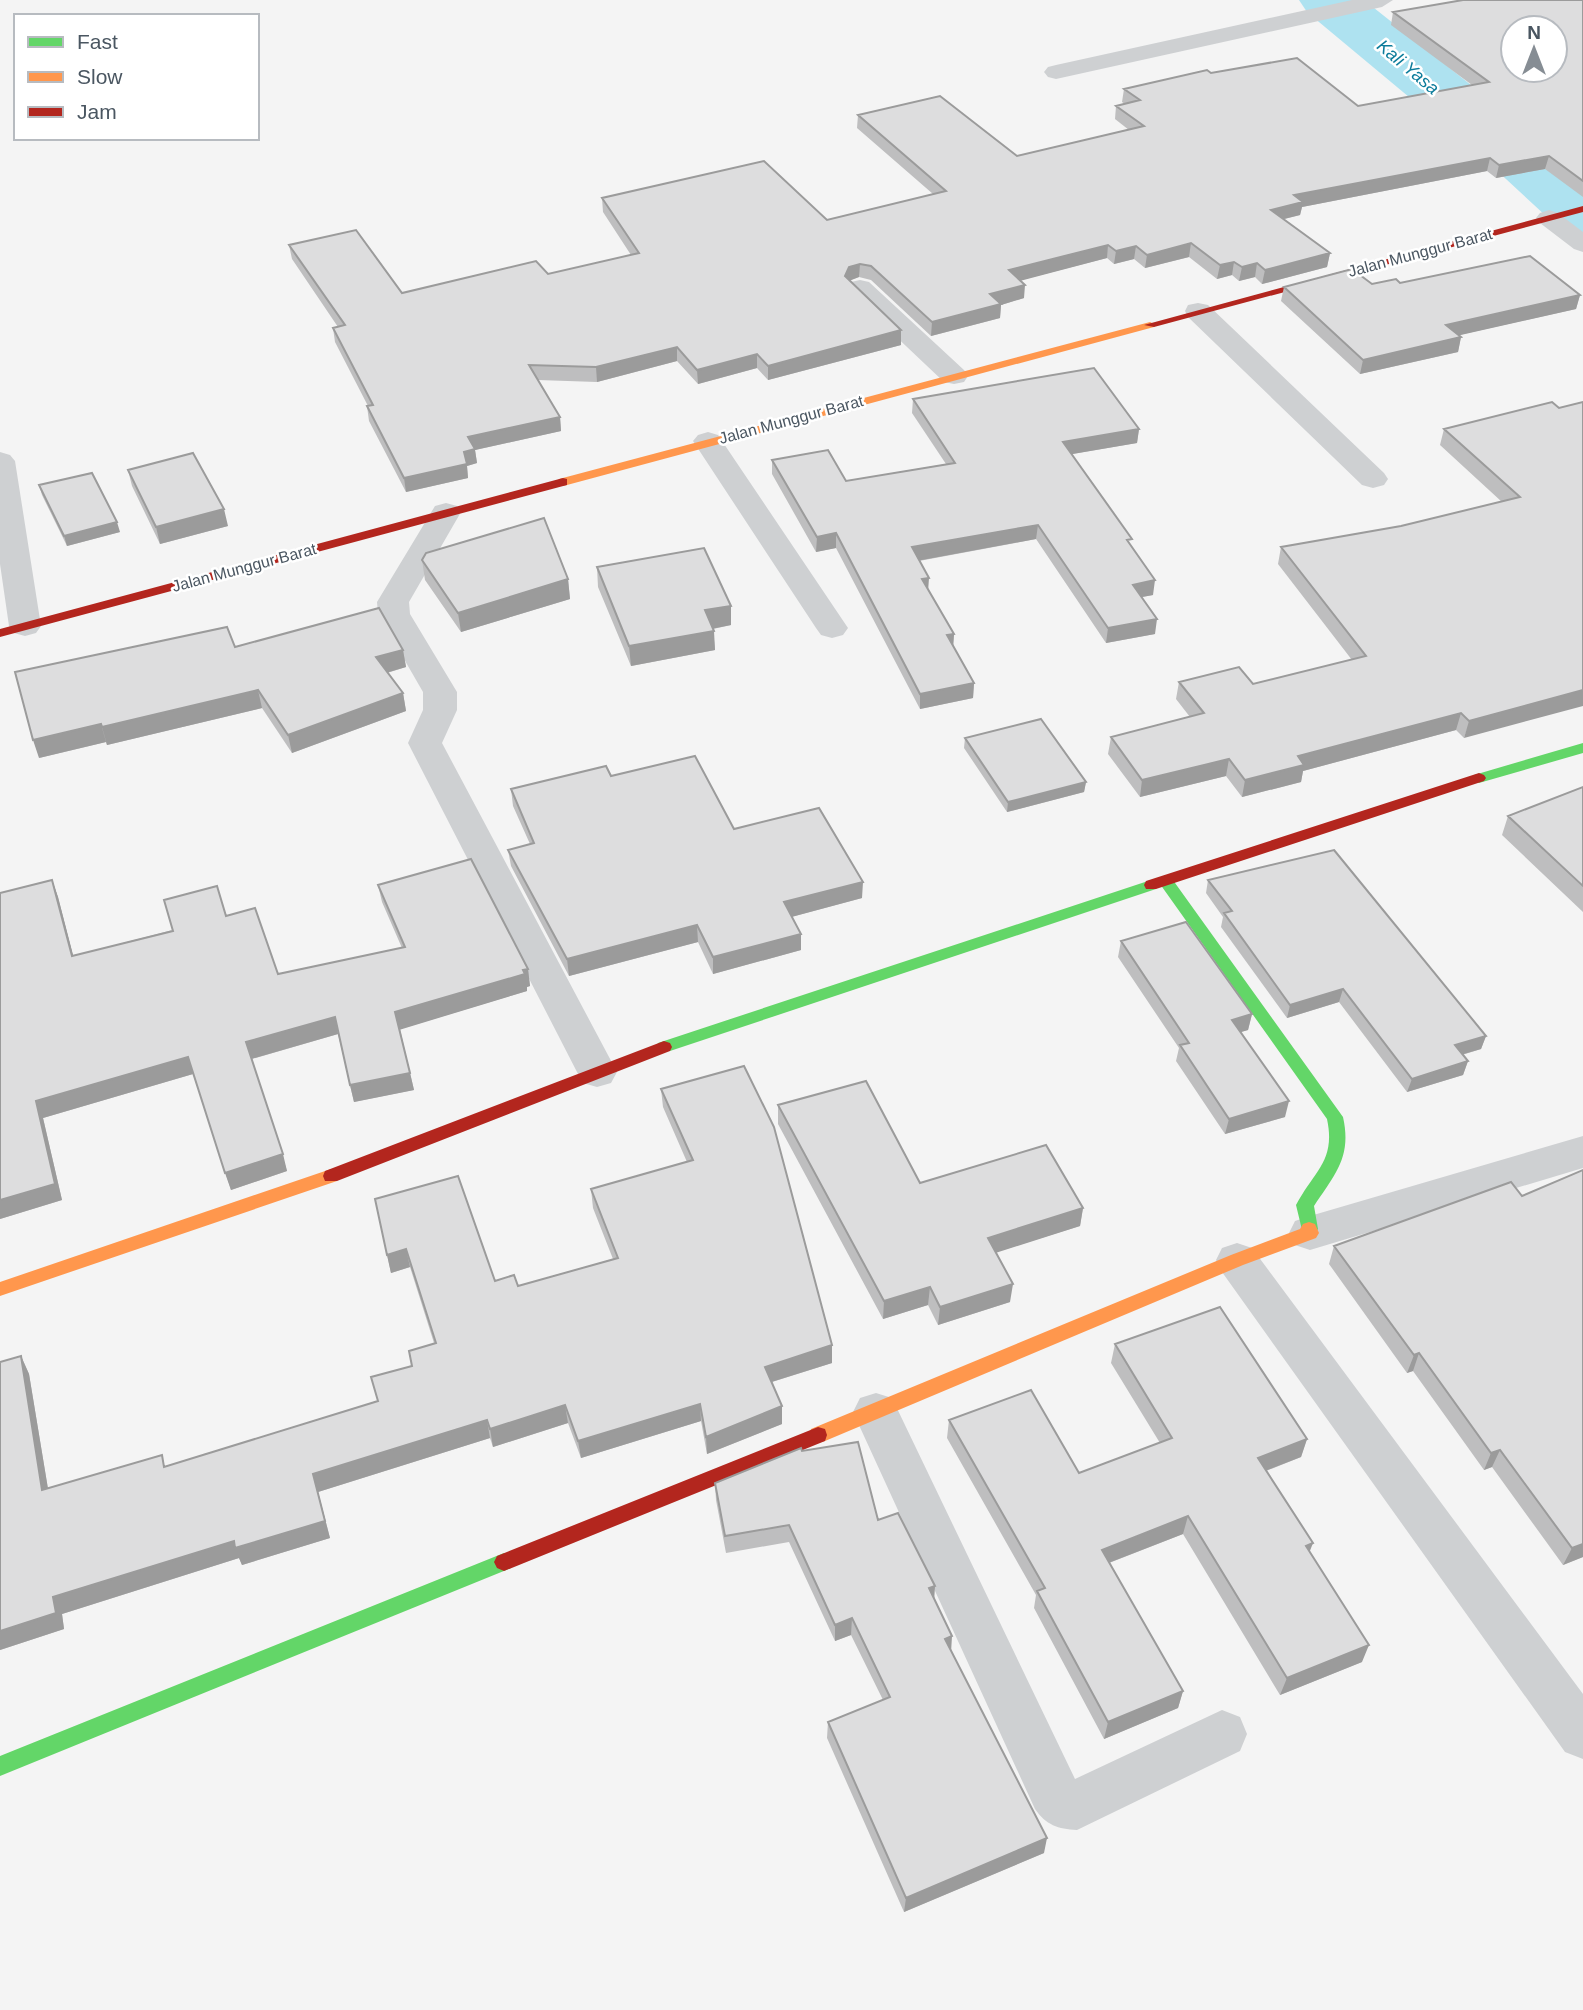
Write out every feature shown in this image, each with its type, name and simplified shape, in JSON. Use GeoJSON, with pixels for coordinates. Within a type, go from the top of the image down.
{"type":"FeatureCollection","features":[{"type":"Feature","properties":{"kind":"street"},"geometry":{"type":"LineString","coordinates":[[1056,72],[1380,0]]}},
{"type":"Feature","properties":{"kind":"street","name":"Jalan Munggur Barat"},"geometry":{"type":"LineString","coordinates":[[13,630],[708,441],[1583,209]]}},
{"type":"Feature","properties":{"kind":"street"},"geometry":{"type":"LineString","coordinates":[[1556,216],[1583,244]]}},
{"type":"Feature","properties":{"kind":"street"},"geometry":{"type":"LineString","coordinates":[[860,288],[954,376]]}},
{"type":"Feature","properties":{"kind":"street"},"geometry":{"type":"LineString","coordinates":[[1198,311],[1373,479]]}},
{"type":"Feature","properties":{"kind":"street"},"geometry":{"type":"LineString","coordinates":[[708,441],[832,628]]}},
{"type":"Feature","properties":{"kind":"street"},"geometry":{"type":"LineString","coordinates":[[0,461],[13,630]]}},
{"type":"Feature","properties":{"kind":"street"},"geometry":{"type":"LineString","coordinates":[[446,512],[393,602],[394,614],[440,692],[440,710],[425,743],[597,1072]]}},
{"type":"Feature","properties":{"kind":"street"},"geometry":{"type":"LineString","coordinates":[[0,1289],[391,1154],[700,1033],[1467,781],[1583,748]]}},
{"type":"Feature","properties":{"kind":"street"},"geometry":{"type":"LineString","coordinates":[[1165,880],[1335,1117],[1342,1148],[1338,1159],[1305,1205],[1310,1233]]}},
{"type":"Feature","properties":{"kind":"street"},"geometry":{"type":"LineString","coordinates":[[0,1766],[876,1412],[1237,1259],[1310,1233],[1583,1152]]}},
{"type":"Feature","properties":{"kind":"street"},"geometry":{"type":"LineString","coordinates":[[1237,1259],[1583,1735]]}},
{"type":"Feature","properties":{"kind":"street"},"geometry":{"type":"LineString","coordinates":[[876,1412],[1053,1791],[1062,1804],[1077,1805],[1222,1734]]}},
{"type":"Feature","properties":{"kind":"building"},"geometry":{"type":"Polygon","coordinates":[[[1463,0],[1583,0],[1583,181],[1549,156],[1499,165],[1490,158],[1294,195],[1303,202],[1271,210],[1330,253],[1265,270],[1257,263],[1242,267],[1234,262],[1220,265],[1191,243],[1147,255],[1136,246],[1116,251],[1108,245],[1009,270],[1025,285],[990,294],[1001,304],[932,322],[871,266],[860,264],[849,267],[845,276],[901,330],[768,366],[757,354],[697,370],[677,347],[596,367],[529,365],[560,417],[468,437],[475,449],[464,452],[467,464],[404,478],[367,406],[373,405],[333,328],[345,325],[289,245],[356,230],[402,293],[536,261],[548,274],[639,253],[602,198],[764,161],[827,220],[946,191],[858,115],[940,96],[1017,156],[1144,126],[1116,106],[1140,100],[1124,89],[1207,70],[1211,73],[1297,58],[1358,106],[1489,82],[1393,12],[1463,0]]]}},
{"type":"Feature","properties":{"kind":"building"},"geometry":{"type":"Polygon","coordinates":[[[1530,256],[1580,295],[1446,325],[1461,337],[1363,360],[1284,287],[1352,269],[1372,284],[1396,279],[1400,283],[1530,256]]]}},
{"type":"Feature","properties":{"kind":"building"},"geometry":{"type":"Polygon","coordinates":[[[1094,368],[1139,429],[1063,442],[1132,539],[1127,540],[1155,580],[1133,585],[1157,619],[1108,628],[1038,525],[912,547],[929,578],[922,579],[954,634],[947,635],[974,683],[920,694],[836,533],[817,537],[772,460],[828,450],[846,481],[955,463],[913,399],[1094,368]]]}},
{"type":"Feature","properties":{"kind":"building"},"geometry":{"type":"Polygon","coordinates":[[[1552,402],[1559,408],[1583,402],[1583,690],[1469,721],[1461,713],[1298,756],[1304,765],[1245,780],[1229,759],[1142,780],[1111,737],[1204,713],[1179,682],[1239,667],[1253,684],[1366,656],[1281,547],[1401,526],[1520,497],[1444,429],[1552,402]]]}},
{"type":"Feature","properties":{"kind":"building"},"geometry":{"type":"Polygon","coordinates":[[[193,453],[224,509],[156,527],[128,470],[193,453]]]}},
{"type":"Feature","properties":{"kind":"building"},"geometry":{"type":"Polygon","coordinates":[[[92,473],[117,522],[64,536],[39,485],[92,473]]]}},
{"type":"Feature","properties":{"kind":"building"},"geometry":{"type":"Polygon","coordinates":[[[544,518],[568,579],[458,613],[422,560],[426,553],[544,518]]]}},
{"type":"Feature","properties":{"kind":"building"},"geometry":{"type":"Polygon","coordinates":[[[704,548],[731,606],[705,610],[714,631],[629,646],[597,567],[704,548]]]}},
{"type":"Feature","properties":{"kind":"building"},"geometry":{"type":"Polygon","coordinates":[[[379,608],[403,650],[376,657],[403,693],[288,735],[258,690],[102,727],[101,724],[33,740],[15,672],[227,627],[235,647],[379,608]]]}},
{"type":"Feature","properties":{"kind":"building"},"geometry":{"type":"Polygon","coordinates":[[[1041,719],[1086,782],[1008,802],[965,738],[1041,719]]]}},
{"type":"Feature","properties":{"kind":"building"},"geometry":{"type":"Polygon","coordinates":[[[695,756],[734,829],[819,808],[863,882],[784,902],[801,934],[713,957],[697,925],[567,959],[508,850],[534,843],[511,789],[606,766],[611,776],[695,756]]]}},
{"type":"Feature","properties":{"kind":"building"},"geometry":{"type":"Polygon","coordinates":[[[1583,787],[1583,886],[1508,816],[1583,787]]]}},
{"type":"Feature","properties":{"kind":"building"},"geometry":{"type":"Polygon","coordinates":[[[1334,850],[1486,1036],[1455,1045],[1468,1061],[1412,1079],[1343,989],[1290,1005],[1224,913],[1232,911],[1208,880],[1334,850]]]}},
{"type":"Feature","properties":{"kind":"building"},"geometry":{"type":"Polygon","coordinates":[[[471,859],[528,969],[523,970],[525,974],[395,1012],[410,1073],[350,1085],[335,1017],[246,1042],[283,1154],[225,1173],[188,1057],[36,1101],[55,1184],[0,1200],[0,893],[52,880],[72,956],[173,931],[164,900],[217,886],[226,916],[255,908],[278,974],[405,947],[378,885],[471,859]]]}},
{"type":"Feature","properties":{"kind":"building"},"geometry":{"type":"Polygon","coordinates":[[[1186,922],[1252,1014],[1232,1020],[1289,1101],[1229,1119],[1180,1045],[1189,1043],[1121,941],[1186,922]]]}},
{"type":"Feature","properties":{"kind":"building"},"geometry":{"type":"Polygon","coordinates":[[[744,1066],[774,1127],[832,1345],[765,1367],[782,1406],[706,1437],[700,1404],[578,1441],[565,1405],[490,1429],[487,1420],[313,1474],[325,1521],[235,1548],[234,1541],[53,1597],[56,1613],[0,1631],[0,1362],[21,1356],[42,1490],[162,1455],[164,1467],[378,1401],[371,1377],[412,1366],[409,1351],[436,1343],[406,1249],[387,1255],[375,1199],[458,1176],[495,1281],[514,1275],[518,1286],[618,1258],[591,1189],[693,1160],[661,1089],[744,1066]]]}},
{"type":"Feature","properties":{"kind":"building"},"geometry":{"type":"Polygon","coordinates":[[[866,1081],[920,1183],[1046,1145],[1083,1208],[988,1238],[1013,1284],[940,1307],[930,1287],[884,1301],[778,1105],[866,1081]]]}},
{"type":"Feature","properties":{"kind":"building"},"geometry":{"type":"Polygon","coordinates":[[[1583,1170],[1583,1544],[1572,1548],[1500,1450],[1491,1453],[1419,1353],[1414,1355],[1334,1246],[1511,1182],[1522,1196],[1583,1170]]]}},
{"type":"Feature","properties":{"kind":"building"},"geometry":{"type":"Polygon","coordinates":[[[1220,1307],[1307,1439],[1258,1458],[1313,1543],[1306,1546],[1369,1645],[1287,1678],[1188,1516],[1102,1550],[1183,1691],[1108,1722],[1037,1591],[1045,1588],[949,1420],[1031,1390],[1079,1473],[1172,1438],[1115,1344],[1220,1307]]]}},
{"type":"Feature","properties":{"kind":"building"},"geometry":{"type":"Polygon","coordinates":[[[858,1442],[878,1520],[898,1513],[935,1586],[929,1588],[952,1636],[945,1639],[1047,1838],[906,1898],[828,1722],[890,1697],[852,1618],[835,1625],[789,1525],[725,1536],[715,1483],[801,1448],[802,1451],[858,1442]]]}},
{"type":"Feature","properties":{"kind":"waterway","name":"Kali Yasa"},"geometry":{"type":"LineString","coordinates":[[1328,0],[1516,153],[1583,214]]}},
{"type":"Feature","properties":{"kind":"traffic: fast"},"geometry":{"type":"LineString","coordinates":[[1479,778],[1583,748]]}},
{"type":"Feature","properties":{"kind":"traffic: fast"},"geometry":{"type":"LineString","coordinates":[[1165,880],[1335,1117],[1338,1131],[1336,1155],[1327,1174],[1305,1205],[1309,1229]]}},
{"type":"Feature","properties":{"kind":"traffic: fast"},"geometry":{"type":"LineString","coordinates":[[664,1047],[1151,885]]}},
{"type":"Feature","properties":{"kind":"traffic: fast"},"geometry":{"type":"LineString","coordinates":[[0,1766],[504,1562]]}},
{"type":"Feature","properties":{"kind":"traffic: slow"},"geometry":{"type":"LineString","coordinates":[[563,482],[1150,325]]}},
{"type":"Feature","properties":{"kind":"traffic: slow"},"geometry":{"type":"LineString","coordinates":[[0,1289],[331,1176]]}},
{"type":"Feature","properties":{"kind":"traffic: slow"},"geometry":{"type":"LineString","coordinates":[[818,1435],[1237,1260],[1310,1233],[1309,1229]]}},
{"type":"Feature","properties":{"kind":"traffic: jam"},"geometry":{"type":"LineString","coordinates":[[1150,325],[1583,209]]}},
{"type":"Feature","properties":{"kind":"traffic: jam"},"geometry":{"type":"LineString","coordinates":[[0,633],[563,482]]}},
{"type":"Feature","properties":{"kind":"traffic: jam"},"geometry":{"type":"LineString","coordinates":[[1151,885],[1479,778]]}},
{"type":"Feature","properties":{"kind":"traffic: jam"},"geometry":{"type":"LineString","coordinates":[[331,1176],[664,1047]]}},
{"type":"Feature","properties":{"kind":"traffic: jam"},"geometry":{"type":"LineString","coordinates":[[504,1562],[818,1435]]}}]}
